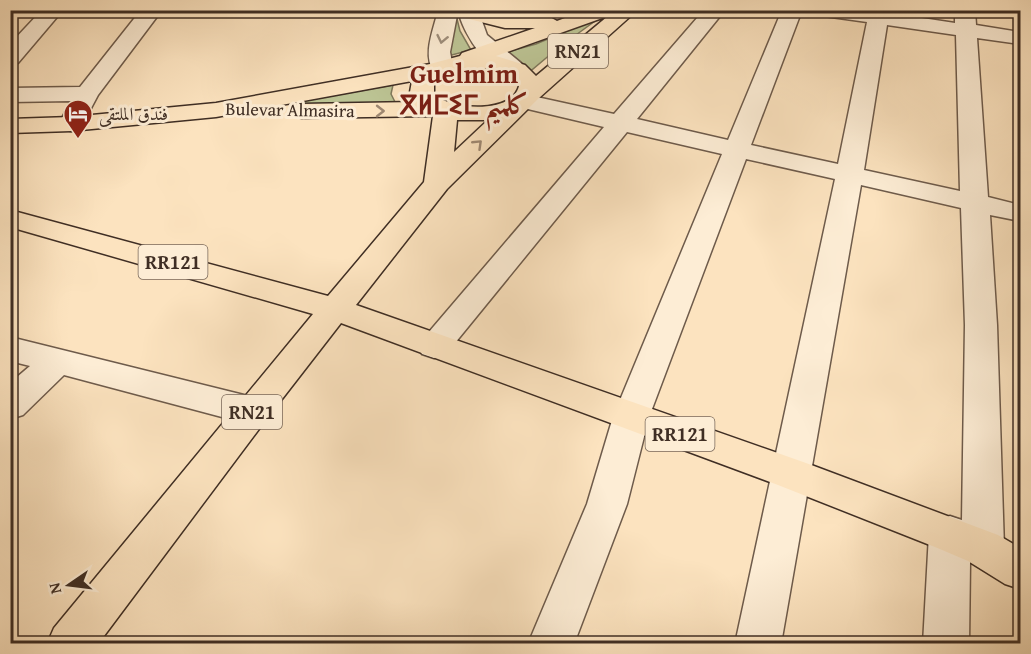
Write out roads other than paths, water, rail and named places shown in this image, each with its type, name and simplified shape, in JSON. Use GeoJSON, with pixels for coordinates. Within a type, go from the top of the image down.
{"type":"FeatureCollection","features":[{"type":"Feature","properties":{"kind":"main road","name":"RN21"},"geometry":{"type":"LineString","coordinates":[[70,644],[252,411],[437,183],[523,100],[628,10]]}},
{"type":"Feature","properties":{"kind":"main road"},"geometry":{"type":"LineString","coordinates":[[461,11],[515,23],[599,14]]}},
{"type":"Feature","properties":{"kind":"main road","name":"RN21"},"geometry":{"type":"LineString","coordinates":[[444,67],[599,14]]}},
{"type":"Feature","properties":{"kind":"main road"},"geometry":{"type":"LineString","coordinates":[[437,183],[443,110],[425,100],[420,86],[424,79],[444,67],[478,61],[513,68]]}},
{"type":"Feature","properties":{"kind":"main road","name":"Bulevar Almasira"},"geometry":{"type":"LineString","coordinates":[[216,110],[444,67]]}},
{"type":"Feature","properties":{"kind":"main road","name":"RN21"},"geometry":{"type":"LineString","coordinates":[[443,110],[484,115],[508,109],[523,100],[531,87],[528,80],[513,68]]}},
{"type":"Feature","properties":{"kind":"main road"},"geometry":{"type":"LineString","coordinates":[[14,128],[216,110]]}},
{"type":"Feature","properties":{"kind":"main road","name":"Bulevar Almasira"},"geometry":{"type":"LineString","coordinates":[[216,110],[443,110]]}},
{"type":"Feature","properties":{"kind":"main road","name":"RR121"},"geometry":{"type":"LineString","coordinates":[[10,218],[335,309],[792,474],[966,541],[1020,570]]}},
{"type":"Feature","properties":{"kind":"street"},"geometry":{"type":"LineString","coordinates":[[10,58],[53,10]]}},
{"type":"Feature","properties":{"kind":"street"},"geometry":{"type":"LineString","coordinates":[[71,124],[87,94],[153,10]]}},
{"type":"Feature","properties":{"kind":"street"},"geometry":{"type":"LineString","coordinates":[[434,346],[715,10]]}},
{"type":"Feature","properties":{"kind":"street"},"geometry":{"type":"LineString","coordinates":[[551,644],[603,513],[626,446],[631,417],[792,10]]}},
{"type":"Feature","properties":{"kind":"street"},"geometry":{"type":"LineString","coordinates":[[824,10],[966,21],[1020,38]]}},
{"type":"Feature","properties":{"kind":"street"},"geometry":{"type":"LineString","coordinates":[[461,11],[472,30],[489,51],[513,68]]}},
{"type":"Feature","properties":{"kind":"street"},"geometry":{"type":"LineString","coordinates":[[444,67],[439,52],[461,11]]}},
{"type":"Feature","properties":{"kind":"street"},"geometry":{"type":"LineString","coordinates":[[758,644],[879,14]]}},
{"type":"Feature","properties":{"kind":"street"},"geometry":{"type":"LineString","coordinates":[[946,644],[966,541],[981,325],[966,21]]}},
{"type":"Feature","properties":{"kind":"street"},"geometry":{"type":"LineString","coordinates":[[10,95],[87,94]]}},
{"type":"Feature","properties":{"kind":"street"},"geometry":{"type":"LineString","coordinates":[[523,100],[1020,213]]}},
{"type":"Feature","properties":{"kind":"street"},"geometry":{"type":"LineString","coordinates":[[10,349],[252,411]]}},
{"type":"Feature","properties":{"kind":"street"},"geometry":{"type":"LineString","coordinates":[[10,405],[59,360]]}},
{"type":"Feature","properties":{"kind":"place","name":"فندق الملتقى"},"geometry":{"type":"Point","coordinates":[78,140]}},
{"type":"Feature","properties":{"kind":"district","name":"Guelmim ⴳⵍⵎⵉⵎ كلميم"},"geometry":{"type":"Point","coordinates":[464,90]}}]}
